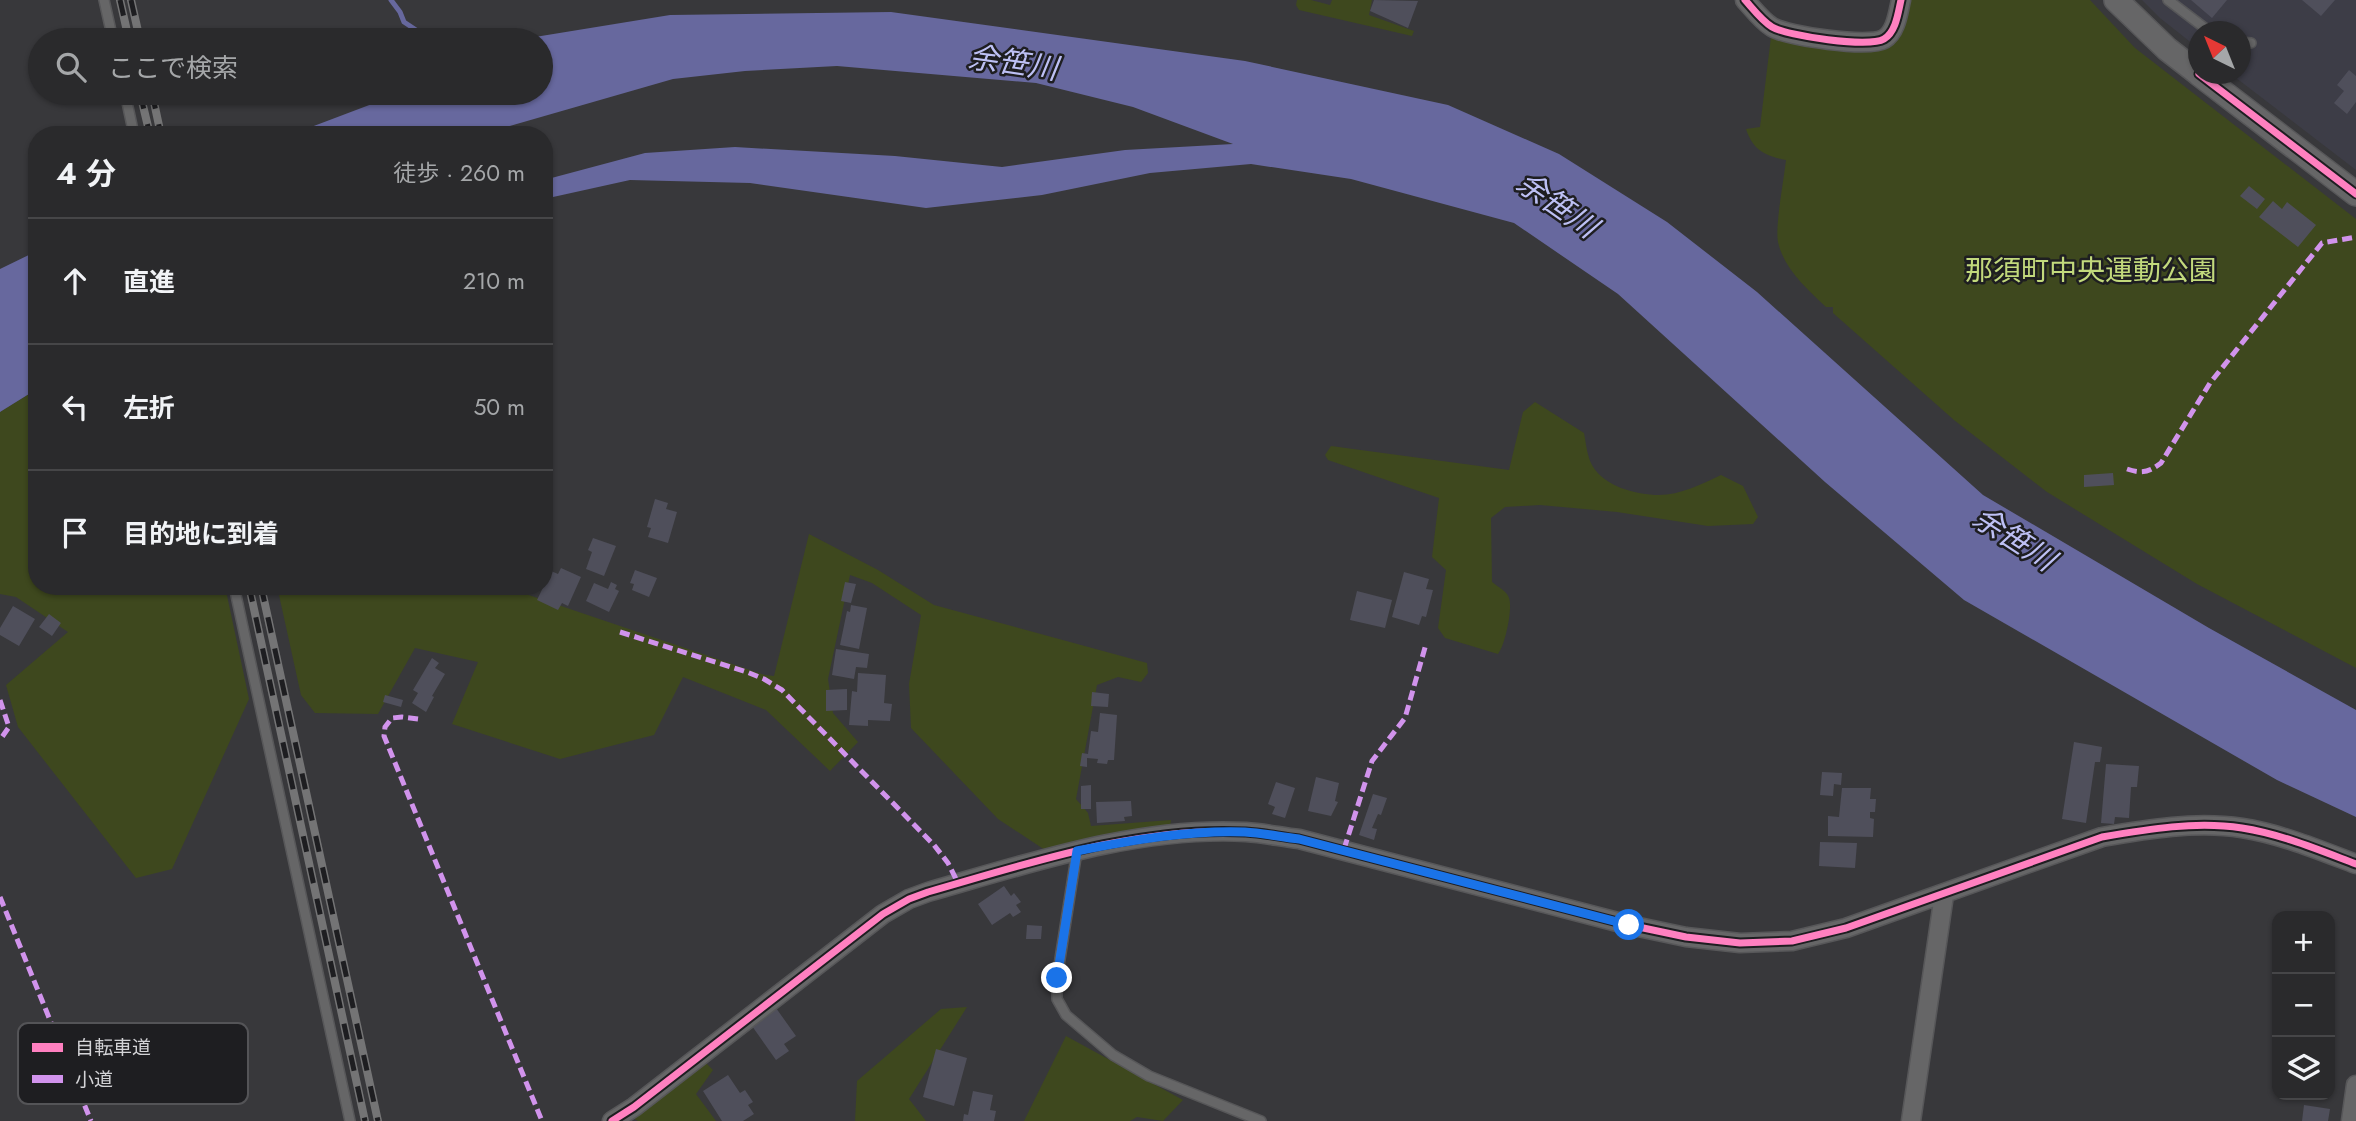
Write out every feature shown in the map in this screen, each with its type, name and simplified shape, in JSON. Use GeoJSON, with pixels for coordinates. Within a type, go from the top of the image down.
{"type":"FeatureCollection","features":[{"type":"Feature","properties":{"kind":"street"},"geometry":{"type":"LineString","coordinates":[[1745,0],[1770,26],[1783,32],[1862,44],[1884,39],[1894,27],[1901,0]]}},
{"type":"Feature","properties":{"kind":"street"},"geometry":{"type":"LineString","coordinates":[[2116,0],[2188,64]]}},
{"type":"Feature","properties":{"kind":"street"},"geometry":{"type":"LineString","coordinates":[[2213,84],[2356,194]]}},
{"type":"Feature","properties":{"kind":"street"},"geometry":{"type":"LineString","coordinates":[[612,1121],[634,1107],[883,914],[909,899],[1077,851],[1129,840],[1184,834],[1245,832],[1299,839],[1629,925],[1686,937],[1740,943],[1792,941],[1846,928],[2102,837],[2146,829],[2199,825],[2242,828],[2288,839],[2356,864]]}},
{"type":"Feature","properties":{"kind":"street"},"geometry":{"type":"LineString","coordinates":[[1911,1121],[1944,895]]}},
{"type":"Feature","properties":{"kind":"street"},"geometry":{"type":"LineString","coordinates":[[2351,1121],[2356,1084]]}},
{"type":"Feature","properties":{"kind":"lane"},"geometry":{"type":"LineString","coordinates":[[104,0],[110,28]]}},
{"type":"Feature","properties":{"kind":"lane"},"geometry":{"type":"LineString","coordinates":[[2168,0],[2196,21]]}},
{"type":"Feature","properties":{"kind":"lane"},"geometry":{"type":"LineString","coordinates":[[128,105],[132,126]]}},
{"type":"Feature","properties":{"kind":"lane"},"geometry":{"type":"LineString","coordinates":[[236,595],[350,1121]]}},
{"type":"Feature","properties":{"kind":"lane"},"geometry":{"type":"LineString","coordinates":[[1077,851],[1057,978],[1057,999],[1066,1015],[1112,1055],[1149,1076],[1261,1121]]}},
{"type":"Feature","properties":{"kind":"shaded area"},"geometry":{"type":"Polygon","coordinates":[[[2142,0],[2356,0],[2356,170],[2244,84],[2251,84],[2251,21],[2188,21],[2188,40],[2142,0]]]}},
{"type":"Feature","properties":{"kind":"green space"},"geometry":{"type":"Polygon","coordinates":[[[1297,0],[1330,5],[1332,0],[1372,0],[1369,15],[1414,31],[1412,36],[1299,10],[1297,0]]]}},
{"type":"Feature","properties":{"kind":"green space","name":"那須町中央運動公園"},"geometry":{"type":"Polygon","coordinates":[[[1905,0],[2090,0],[2135,48],[2356,219],[2356,668],[2197,584],[2047,492],[1954,420],[1833,313],[1833,307],[1826,307],[1791,270],[1781,252],[1777,235],[1786,160],[1761,151],[1752,142],[1746,129],[1760,127],[1771,37],[1779,35],[1873,47],[1905,0]]]}},
{"type":"Feature","properties":{"kind":"green space"},"geometry":{"type":"Polygon","coordinates":[[[28,395],[28,595],[227,595],[249,699],[172,869],[136,878],[18,727],[6,685],[68,632],[16,597],[0,594],[0,412],[28,395]]]}},
{"type":"Feature","properties":{"kind":"green space"},"geometry":{"type":"Polygon","coordinates":[[[1535,402],[1584,433],[1592,465],[1612,484],[1640,493],[1667,495],[1721,475],[1743,486],[1758,517],[1753,524],[1708,526],[1617,512],[1540,505],[1505,507],[1491,518],[1492,582],[1506,593],[1510,603],[1506,635],[1498,654],[1445,638],[1438,628],[1446,570],[1432,557],[1439,498],[1328,460],[1325,455],[1331,446],[1509,470],[1523,412],[1535,402]]]}},
{"type":"Feature","properties":{"kind":"green space"},"geometry":{"type":"Polygon","coordinates":[[[809,534],[878,570],[934,605],[1147,663],[1148,673],[1141,682],[1118,677],[1097,685],[1076,799],[1088,813],[1091,826],[1171,820],[1170,829],[1045,850],[998,819],[911,728],[909,684],[921,615],[872,583],[850,575],[828,679],[833,713],[858,742],[830,771],[766,710],[683,677],[654,735],[560,759],[452,724],[478,662],[415,648],[378,714],[315,713],[301,695],[279,595],[529,595],[774,676],[809,534]]]}},
{"type":"Feature","properties":{"kind":"green space"},"geometry":{"type":"Polygon","coordinates":[[[967,1007],[909,1099],[926,1121],[855,1121],[857,1081],[941,1009],[967,1007]]]}},
{"type":"Feature","properties":{"kind":"green space"},"geometry":{"type":"Polygon","coordinates":[[[1066,1036],[1183,1100],[1163,1121],[1137,1117],[1130,1121],[1024,1121],[1066,1036]]]}},
{"type":"Feature","properties":{"kind":"green space"},"geometry":{"type":"Polygon","coordinates":[[[703,1060],[713,1070],[696,1094],[716,1121],[638,1121],[633,1118],[703,1060]]]}},
{"type":"Feature","properties":{"kind":"water","name":"余笹川"},"geometry":{"type":"Polygon","coordinates":[[[891,12],[1245,61],[1448,105],[1559,154],[1667,222],[1757,292],[1983,495],[2209,628],[2356,710],[2356,817],[2277,780],[1964,600],[1825,482],[1618,294],[1514,223],[1351,179],[1251,164],[1150,173],[1042,195],[926,208],[750,183],[630,180],[553,197],[553,178],[645,153],[735,147],[895,156],[1002,167],[1125,150],[1233,144],[1133,107],[1036,83],[837,66],[745,71],[673,79],[509,126],[314,126],[369,105],[553,105],[553,34],[670,15],[891,12]]]}},
{"type":"Feature","properties":{"kind":"water"},"geometry":{"type":"Polygon","coordinates":[[[28,255],[28,395],[0,412],[0,269],[28,255]]]}},
{"type":"Feature","properties":{"kind":"building"},"geometry":{"type":"Polygon","coordinates":[[[1374,0],[1418,1],[1408,28],[1370,11],[1374,0]]]}},
{"type":"Feature","properties":{"kind":"building"},"geometry":{"type":"Polygon","coordinates":[[[2191,0],[2227,0],[2212,18],[2191,0]]]}},
{"type":"Feature","properties":{"kind":"building"},"geometry":{"type":"Polygon","coordinates":[[[2302,0],[2335,0],[2321,16],[2302,0]]]}},
{"type":"Feature","properties":{"kind":"building"},"geometry":{"type":"Polygon","coordinates":[[[2349,70],[2356,76],[2356,102],[2347,114],[2334,103],[2344,91],[2337,85],[2349,70]]]}},
{"type":"Feature","properties":{"kind":"building"},"geometry":{"type":"Polygon","coordinates":[[[2249,186],[2265,199],[2257,209],[2240,196],[2249,186]]]}},
{"type":"Feature","properties":{"kind":"building"},"geometry":{"type":"Polygon","coordinates":[[[2273,201],[2282,209],[2287,202],[2316,225],[2298,247],[2259,217],[2273,201]]]}},
{"type":"Feature","properties":{"kind":"building"},"geometry":{"type":"Polygon","coordinates":[[[2113,473],[2114,485],[2084,487],[2084,475],[2113,473]]]}},
{"type":"Feature","properties":{"kind":"building"},"geometry":{"type":"Polygon","coordinates":[[[655,499],[668,503],[666,509],[677,512],[668,543],[648,537],[651,528],[647,527],[655,499]]]}},
{"type":"Feature","properties":{"kind":"building"},"geometry":{"type":"Polygon","coordinates":[[[593,538],[616,546],[604,576],[586,569],[592,552],[588,550],[593,538]]]}},
{"type":"Feature","properties":{"kind":"building"},"geometry":{"type":"Polygon","coordinates":[[[561,568],[581,577],[568,606],[562,603],[558,610],[537,600],[539,595],[553,595],[553,572],[558,574],[561,568]]]}},
{"type":"Feature","properties":{"kind":"building"},"geometry":{"type":"Polygon","coordinates":[[[635,570],[657,578],[649,597],[632,590],[634,584],[630,583],[635,570]]]}},
{"type":"Feature","properties":{"kind":"building"},"geometry":{"type":"Polygon","coordinates":[[[1404,572],[1429,579],[1426,589],[1433,590],[1426,617],[1422,616],[1419,625],[1392,617],[1404,572]]]}},
{"type":"Feature","properties":{"kind":"building"},"geometry":{"type":"Polygon","coordinates":[[[611,582],[617,585],[615,589],[619,591],[609,612],[586,601],[594,583],[608,589],[611,582]]]}},
{"type":"Feature","properties":{"kind":"building"},"geometry":{"type":"Polygon","coordinates":[[[845,582],[856,584],[851,603],[841,601],[845,582]]]}},
{"type":"Feature","properties":{"kind":"building"},"geometry":{"type":"Polygon","coordinates":[[[1357,591],[1392,600],[1385,628],[1350,620],[1357,591]]]}},
{"type":"Feature","properties":{"kind":"building"},"geometry":{"type":"Polygon","coordinates":[[[851,605],[867,608],[859,649],[840,645],[847,611],[850,612],[851,605]]]}},
{"type":"Feature","properties":{"kind":"building"},"geometry":{"type":"Polygon","coordinates":[[[13,606],[35,619],[19,646],[0,635],[0,628],[13,606]]]}},
{"type":"Feature","properties":{"kind":"building"},"geometry":{"type":"Polygon","coordinates":[[[49,614],[61,623],[52,636],[39,627],[49,614]]]}},
{"type":"Feature","properties":{"kind":"building"},"geometry":{"type":"Polygon","coordinates":[[[836,649],[869,654],[867,668],[856,667],[854,679],[832,675],[836,649]]]}},
{"type":"Feature","properties":{"kind":"building"},"geometry":{"type":"Polygon","coordinates":[[[432,658],[439,663],[435,668],[445,674],[426,712],[412,703],[418,693],[413,690],[432,658]]]}},
{"type":"Feature","properties":{"kind":"building"},"geometry":{"type":"Polygon","coordinates":[[[858,673],[886,675],[884,703],[892,704],[890,721],[868,720],[868,726],[849,725],[852,691],[857,692],[858,673]]]}},
{"type":"Feature","properties":{"kind":"building"},"geometry":{"type":"Polygon","coordinates":[[[847,689],[847,710],[826,711],[826,690],[847,689]]]}},
{"type":"Feature","properties":{"kind":"building"},"geometry":{"type":"Polygon","coordinates":[[[1092,692],[1109,694],[1108,707],[1091,706],[1092,692]]]}},
{"type":"Feature","properties":{"kind":"building"},"geometry":{"type":"Polygon","coordinates":[[[385,695],[403,700],[401,707],[383,702],[385,695]]]}},
{"type":"Feature","properties":{"kind":"building"},"geometry":{"type":"Polygon","coordinates":[[[1100,713],[1117,715],[1114,760],[1108,760],[1107,764],[1097,763],[1098,759],[1087,758],[1087,767],[1080,766],[1082,753],[1088,754],[1091,731],[1098,732],[1100,713]]]}},
{"type":"Feature","properties":{"kind":"building"},"geometry":{"type":"Polygon","coordinates":[[[2074,742],[2102,747],[2100,762],[2095,762],[2086,823],[2062,819],[2074,742]]]}},
{"type":"Feature","properties":{"kind":"building"},"geometry":{"type":"Polygon","coordinates":[[[2106,764],[2139,766],[2137,787],[2131,787],[2129,818],[2115,817],[2114,824],[2101,823],[2106,764]]]}},
{"type":"Feature","properties":{"kind":"building"},"geometry":{"type":"Polygon","coordinates":[[[1822,772],[1842,773],[1841,785],[1834,784],[1833,796],[1820,795],[1822,772]]]}},
{"type":"Feature","properties":{"kind":"building"},"geometry":{"type":"Polygon","coordinates":[[[1316,777],[1339,783],[1335,801],[1338,802],[1331,816],[1308,811],[1316,777]]]}},
{"type":"Feature","properties":{"kind":"building"},"geometry":{"type":"Polygon","coordinates":[[[1276,782],[1295,788],[1285,818],[1272,814],[1275,807],[1268,804],[1276,782]]]}},
{"type":"Feature","properties":{"kind":"building"},"geometry":{"type":"Polygon","coordinates":[[[1091,785],[1091,809],[1081,809],[1081,786],[1091,785]]]}},
{"type":"Feature","properties":{"kind":"building"},"geometry":{"type":"Polygon","coordinates":[[[1842,788],[1871,788],[1870,799],[1876,799],[1875,812],[1870,812],[1870,818],[1874,819],[1873,837],[1828,836],[1828,816],[1839,817],[1842,788]]]}},
{"type":"Feature","properties":{"kind":"building"},"geometry":{"type":"Polygon","coordinates":[[[1373,794],[1387,798],[1381,815],[1378,814],[1372,828],[1377,829],[1374,840],[1359,835],[1373,794]]]}},
{"type":"Feature","properties":{"kind":"building"},"geometry":{"type":"Polygon","coordinates":[[[1131,801],[1132,816],[1124,817],[1125,821],[1097,823],[1096,802],[1131,801]]]}},
{"type":"Feature","properties":{"kind":"building"},"geometry":{"type":"Polygon","coordinates":[[[1820,842],[1857,843],[1855,868],[1819,866],[1820,842]]]}},
{"type":"Feature","properties":{"kind":"building"},"geometry":{"type":"Polygon","coordinates":[[[1004,886],[1011,896],[1014,893],[1021,902],[1016,905],[1021,912],[1013,917],[1010,913],[992,925],[978,904],[1004,886]]]}},
{"type":"Feature","properties":{"kind":"building"},"geometry":{"type":"Polygon","coordinates":[[[1027,925],[1042,926],[1041,939],[1026,939],[1027,925]]]}},
{"type":"Feature","properties":{"kind":"building"},"geometry":{"type":"Polygon","coordinates":[[[776,1008],[796,1036],[784,1044],[789,1051],[776,1060],[752,1026],[776,1008]]]}},
{"type":"Feature","properties":{"kind":"building"},"geometry":{"type":"Polygon","coordinates":[[[936,1049],[967,1058],[954,1106],[923,1097],[936,1049]]]}},
{"type":"Feature","properties":{"kind":"building"},"geometry":{"type":"Polygon","coordinates":[[[728,1075],[740,1093],[745,1090],[753,1102],[748,1105],[754,1114],[743,1121],[722,1121],[703,1091],[728,1075]]]}},
{"type":"Feature","properties":{"kind":"building"},"geometry":{"type":"Polygon","coordinates":[[[973,1091],[993,1095],[990,1110],[996,1111],[994,1121],[963,1121],[964,1114],[968,1115],[973,1091]]]}},
{"type":"Feature","properties":{"kind":"building"},"geometry":{"type":"Polygon","coordinates":[[[2304,1105],[2330,1109],[2328,1121],[2302,1121],[2304,1105]]]}},
{"type":"Feature","properties":{"kind":"waterway"},"geometry":{"type":"LineString","coordinates":[[391,0],[404,22],[413,28]]}},
{"type":"Feature","properties":{"kind":"railway"},"geometry":{"type":"LineString","coordinates":[[120,0],[126,28]]}},
{"type":"Feature","properties":{"kind":"railway"},"geometry":{"type":"LineString","coordinates":[[131,0],[137,28]]}},
{"type":"Feature","properties":{"kind":"railway"},"geometry":{"type":"LineString","coordinates":[[143,105],[148,126]]}},
{"type":"Feature","properties":{"kind":"railway"},"geometry":{"type":"LineString","coordinates":[[155,105],[159,126]]}},
{"type":"Feature","properties":{"kind":"railway"},"geometry":{"type":"LineString","coordinates":[[251,595],[365,1121]]}},
{"type":"Feature","properties":{"kind":"railway"},"geometry":{"type":"LineString","coordinates":[[263,595],[378,1121]]}},
{"type":"Feature","properties":{"kind":"marked path"},"geometry":{"type":"LineString","coordinates":[[2127,469],[2145,471],[2161,463],[2210,383],[2322,243],[2356,237]]}},
{"type":"Feature","properties":{"kind":"marked path"},"geometry":{"type":"LineString","coordinates":[[620,632],[747,672],[782,690],[934,845],[948,863],[958,883]]}},
{"type":"Feature","properties":{"kind":"marked path"},"geometry":{"type":"LineString","coordinates":[[1344,849],[1372,761],[1405,718],[1426,644]]}},
{"type":"Feature","properties":{"kind":"marked path"},"geometry":{"type":"LineString","coordinates":[[0,700],[9,727],[0,740]]}},
{"type":"Feature","properties":{"kind":"marked path"},"geometry":{"type":"LineString","coordinates":[[418,719],[392,718],[385,727],[384,736],[542,1121]]}},
{"type":"Feature","properties":{"kind":"marked path"},"geometry":{"type":"LineString","coordinates":[[0,897],[51,1023]]}},
{"type":"Feature","properties":{"kind":"marked path"},"geometry":{"type":"LineString","coordinates":[[84,1104],[91,1121]]}},
{"type":"Feature","properties":{"kind":"cycle path"},"geometry":{"type":"LineString","coordinates":[[1745,0],[1772,27],[1828,40],[1862,42],[1888,36],[1896,22],[1901,0]]}},
{"type":"Feature","properties":{"kind":"cycle path"},"geometry":{"type":"LineString","coordinates":[[2212,84],[2356,194]]}},
{"type":"Feature","properties":{"kind":"cycle path"},"geometry":{"type":"LineString","coordinates":[[612,1121],[634,1107],[883,914],[909,899],[1045,859],[1165,835],[1246,832],[1299,839],[1629,925],[1686,937],[1740,943],[1792,941],[1846,928],[2102,837],[2154,829],[2207,825],[2242,828],[2285,838],[2356,864]]}},
{"type":"Feature","properties":{"kind":"route"},"geometry":{"type":"LineString","coordinates":[[1057,978],[1077,851],[1129,840],[1184,834],[1245,832],[1299,839],[1629,925]]}}]}
